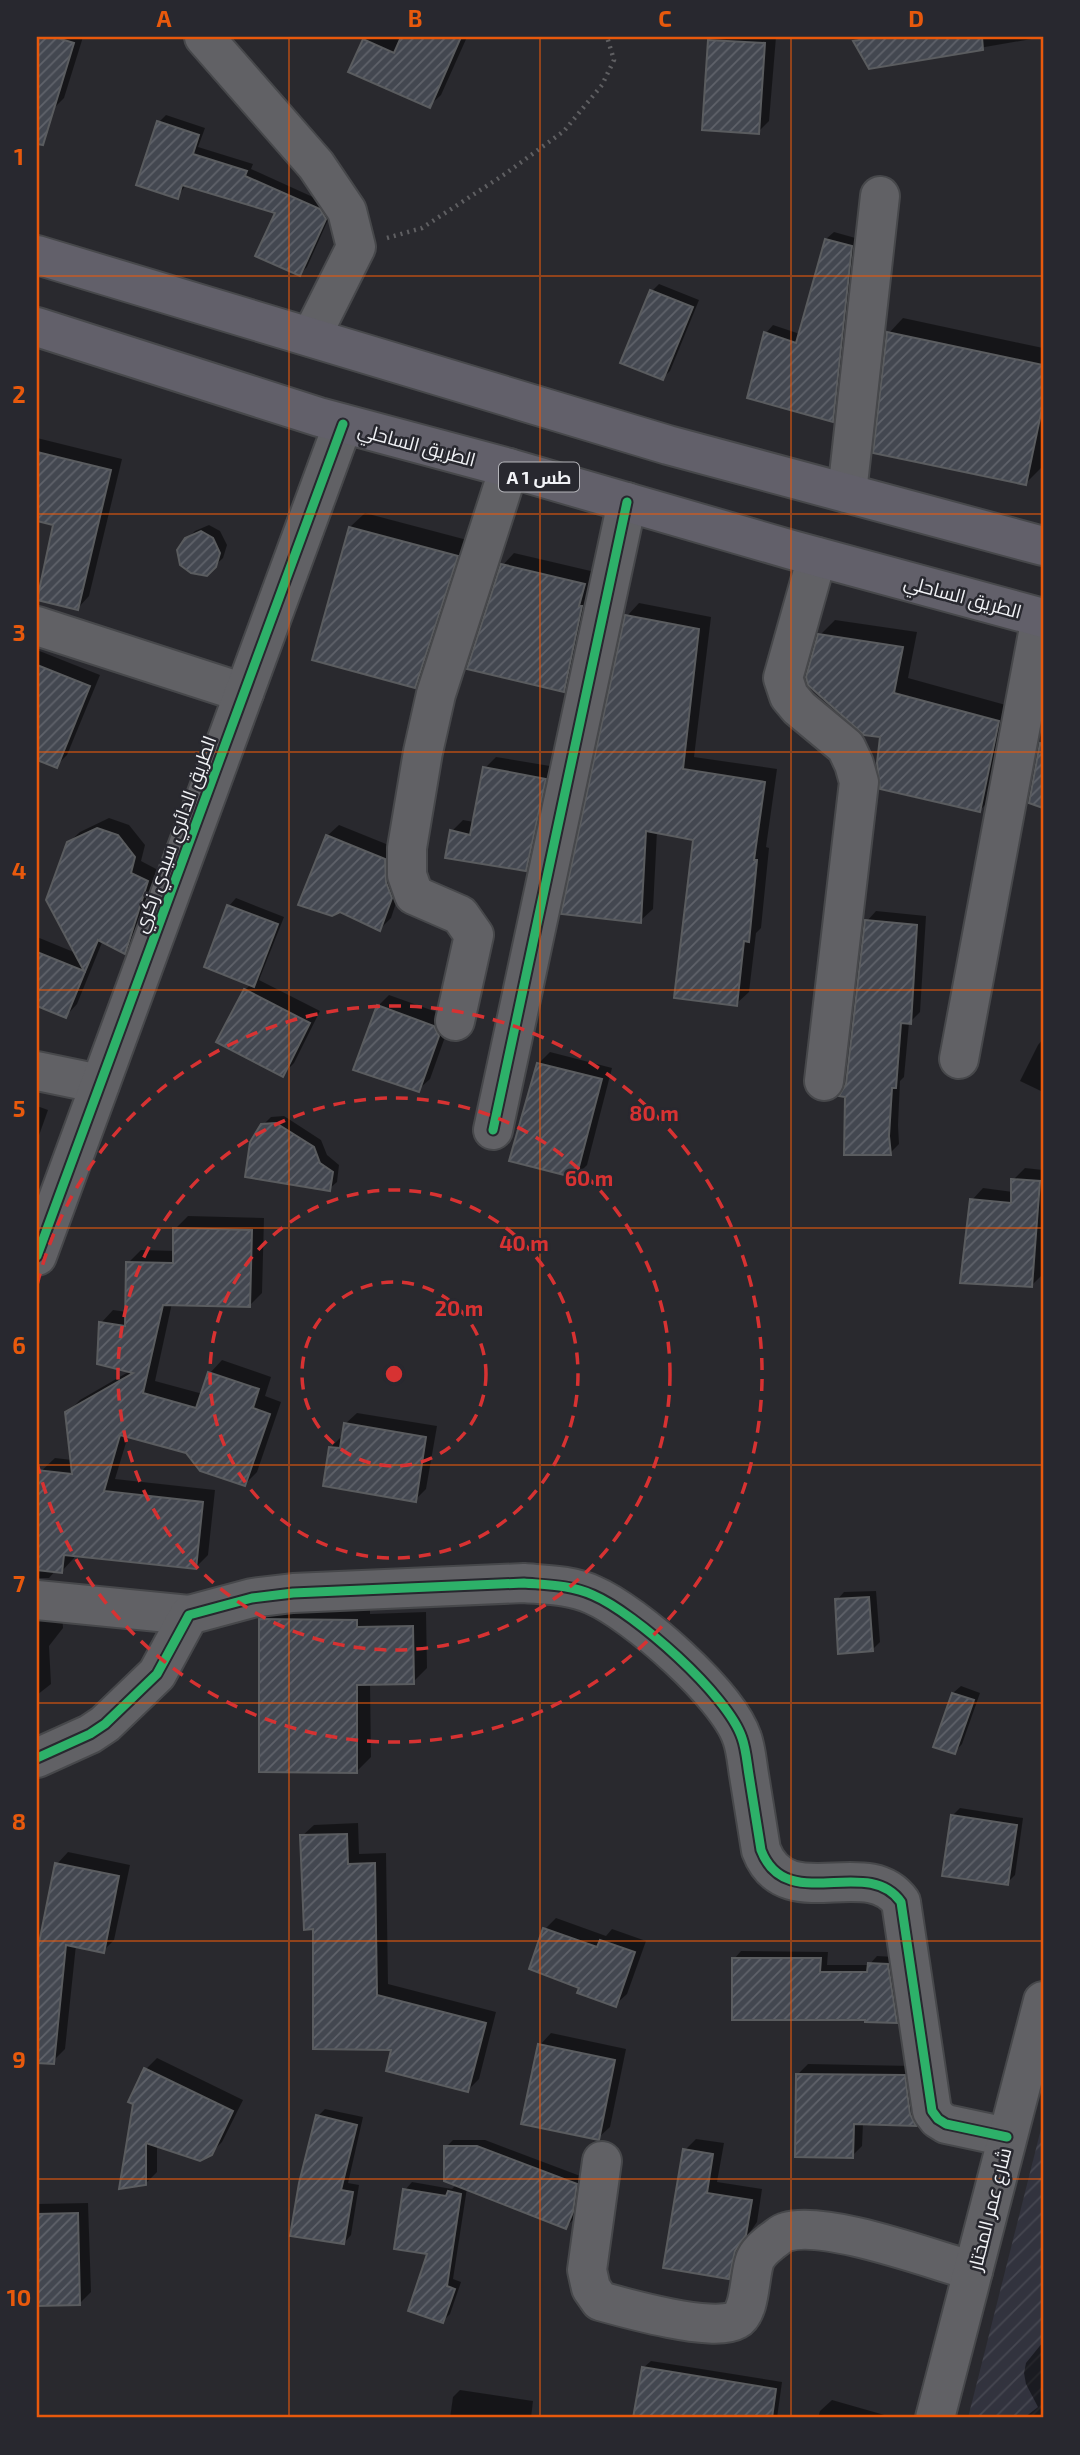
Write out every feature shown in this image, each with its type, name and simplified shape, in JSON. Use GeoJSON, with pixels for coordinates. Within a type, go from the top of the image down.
{"type":"FeatureCollection","features":[{"type":"Feature","properties":{"kind":"highway"},"geometry":{"type":"LineString","coordinates":[[37,255],[668,445],[1043,547]]}},
{"type":"Feature","properties":{"kind":"highway","name":"الطريق الساحلي"},"geometry":{"type":"LineString","coordinates":[[37,327],[343,424],[1042,618]]}},
{"type":"Feature","properties":{"kind":"street"},"geometry":{"type":"LineString","coordinates":[[204,37],[316,165],[347,211],[356,247],[311,337]]}},
{"type":"Feature","properties":{"kind":"street"},"geometry":{"type":"LineString","coordinates":[[847,493],[880,196]]}},
{"type":"Feature","properties":{"kind":"street","name":"الطريق الدائري سيدي زكري"},"geometry":{"type":"LineString","coordinates":[[37,1256],[343,424]]}},
{"type":"Feature","properties":{"kind":"street"},"geometry":{"type":"LineString","coordinates":[[454,1021],[474,935],[460,915],[414,895],[407,875],[407,848],[436,694],[509,468]]}},
{"type":"Feature","properties":{"kind":"street"},"geometry":{"type":"LineString","coordinates":[[493,1130],[627,502]]}},
{"type":"Feature","properties":{"kind":"street"},"geometry":{"type":"LineString","coordinates":[[817,557],[783,678],[789,696],[799,708],[846,747],[859,782],[824,1081]]}},
{"type":"Feature","properties":{"kind":"street"},"geometry":{"type":"LineString","coordinates":[[959,1059],[1042,618]]}},
{"type":"Feature","properties":{"kind":"street"},"geometry":{"type":"LineString","coordinates":[[37,626],[244,693]]}},
{"type":"Feature","properties":{"kind":"street"},"geometry":{"type":"LineString","coordinates":[[37,1071],[100,1084]]}},
{"type":"Feature","properties":{"kind":"street"},"geometry":{"type":"LineString","coordinates":[[37,1600],[189,1615],[252,1598],[293,1593],[524,1583],[563,1586],[592,1594],[616,1607],[647,1630],[707,1686],[729,1711],[743,1738],[761,1850],[766,1864],[777,1875],[794,1882],[865,1883],[882,1885],[894,1891],[901,1902],[932,2111],[946,2124],[1007,2137]]}},
{"type":"Feature","properties":{"kind":"street"},"geometry":{"type":"LineString","coordinates":[[37,1758],[90,1734],[105,1724],[157,1674],[189,1615]]}},
{"type":"Feature","properties":{"kind":"street","name":"شارع عمر المختار"},"geometry":{"type":"LineString","coordinates":[[935,2418],[1043,2001]]}},
{"type":"Feature","properties":{"kind":"street"},"geometry":{"type":"LineString","coordinates":[[602,2161],[587,2270],[591,2288],[600,2301],[649,2315],[719,2324],[737,2320],[744,2311],[755,2259],[765,2246],[784,2232],[806,2229],[845,2234],[973,2271]]}},
{"type":"Feature","properties":{"kind":"path"},"geometry":{"type":"LineString","coordinates":[[356,247],[422,228],[505,174],[564,131],[602,85],[614,60],[607,37]]}},
{"type":"Feature","properties":{"kind":"shaded area"},"geometry":{"type":"Polygon","coordinates":[[[1043,2121],[1043,2418],[968,2418],[1043,2121]]]}},
{"type":"Feature","properties":{"kind":"building"},"geometry":{"type":"Polygon","coordinates":[[[37,37],[54,37],[74,43],[43,145],[37,144],[37,37]]]}},
{"type":"Feature","properties":{"kind":"building"},"geometry":{"type":"Polygon","coordinates":[[[401,37],[461,37],[430,108],[348,72],[363,39],[394,53],[401,37]]]}},
{"type":"Feature","properties":{"kind":"building"},"geometry":{"type":"Polygon","coordinates":[[[876,37],[982,37],[983,50],[869,69],[853,41],[876,37]]]}},
{"type":"Feature","properties":{"kind":"building"},"geometry":{"type":"Polygon","coordinates":[[[708,40],[765,43],[759,134],[702,130],[708,40]]]}},
{"type":"Feature","properties":{"kind":"building"},"geometry":{"type":"Polygon","coordinates":[[[157,121],[199,135],[193,154],[247,171],[245,176],[320,209],[326,219],[300,276],[255,256],[275,213],[182,185],[178,199],[136,185],[157,121]]]}},
{"type":"Feature","properties":{"kind":"building"},"geometry":{"type":"Polygon","coordinates":[[[825,239],[852,246],[833,422],[747,398],[764,332],[796,343],[825,239]]]}},
{"type":"Feature","properties":{"kind":"building"},"geometry":{"type":"Polygon","coordinates":[[[650,290],[693,307],[663,380],[620,363],[650,290]]]}},
{"type":"Feature","properties":{"kind":"building"},"geometry":{"type":"Polygon","coordinates":[[[887,332],[1043,365],[1043,404],[1026,485],[873,453],[887,332]]]}},
{"type":"Feature","properties":{"kind":"building"},"geometry":{"type":"Polygon","coordinates":[[[37,452],[111,470],[78,610],[37,600],[53,525],[37,521],[37,452]]]}},
{"type":"Feature","properties":{"kind":"building"},"geometry":{"type":"Polygon","coordinates":[[[349,527],[458,556],[415,688],[312,660],[349,527]]]}},
{"type":"Feature","properties":{"kind":"building"},"geometry":{"type":"Polygon","coordinates":[[[201,531],[213,538],[220,553],[216,567],[207,576],[191,573],[180,565],[177,550],[185,538],[201,531]]]}},
{"type":"Feature","properties":{"kind":"building"},"geometry":{"type":"Polygon","coordinates":[[[501,564],[585,584],[564,692],[467,669],[501,564]]]}},
{"type":"Feature","properties":{"kind":"building"},"geometry":{"type":"Polygon","coordinates":[[[625,615],[699,629],[683,769],[765,782],[754,860],[757,860],[749,942],[744,941],[737,1006],[674,998],[693,840],[646,831],[641,923],[561,914],[625,615]]]}},
{"type":"Feature","properties":{"kind":"building"},"geometry":{"type":"Polygon","coordinates":[[[818,634],[903,647],[894,693],[999,721],[980,812],[880,789],[877,763],[880,737],[864,735],[808,685],[806,677],[818,634]]]}},
{"type":"Feature","properties":{"kind":"building"},"geometry":{"type":"Polygon","coordinates":[[[37,665],[90,686],[57,768],[37,760],[37,665]]]}},
{"type":"Feature","properties":{"kind":"building"},"geometry":{"type":"Polygon","coordinates":[[[1040,743],[1043,744],[1043,808],[1029,803],[1040,743]]]}},
{"type":"Feature","properties":{"kind":"building"},"geometry":{"type":"Polygon","coordinates":[[[483,767],[546,779],[526,871],[445,858],[450,830],[470,835],[483,767]]]}},
{"type":"Feature","properties":{"kind":"building"},"geometry":{"type":"Polygon","coordinates":[[[97,828],[118,835],[135,857],[131,873],[148,881],[125,954],[98,940],[66,1018],[37,1006],[37,952],[84,971],[46,900],[67,842],[97,828]]]}},
{"type":"Feature","properties":{"kind":"building"},"geometry":{"type":"Polygon","coordinates":[[[326,835],[385,859],[386,882],[392,898],[380,931],[340,912],[332,916],[298,905],[326,835]]]}},
{"type":"Feature","properties":{"kind":"building"},"geometry":{"type":"Polygon","coordinates":[[[227,905],[278,924],[254,987],[204,967],[227,905]]]}},
{"type":"Feature","properties":{"kind":"building"},"geometry":{"type":"Polygon","coordinates":[[[865,920],[917,925],[911,1024],[901,1023],[896,1088],[892,1088],[889,1136],[891,1155],[844,1155],[845,1097],[839,1096],[846,1084],[865,920]]]}},
{"type":"Feature","properties":{"kind":"building"},"geometry":{"type":"Polygon","coordinates":[[[244,989],[310,1023],[283,1077],[216,1042],[244,989]]]}},
{"type":"Feature","properties":{"kind":"building"},"geometry":{"type":"Polygon","coordinates":[[[377,1005],[434,1026],[439,1036],[419,1092],[353,1070],[377,1005]]]}},
{"type":"Feature","properties":{"kind":"building"},"geometry":{"type":"Polygon","coordinates":[[[537,1063],[602,1079],[576,1178],[509,1161],[537,1063]]]}},
{"type":"Feature","properties":{"kind":"building"},"geometry":{"type":"Polygon","coordinates":[[[276,1123],[314,1147],[320,1163],[333,1172],[330,1191],[245,1177],[250,1142],[261,1124],[276,1123]]]}},
{"type":"Feature","properties":{"kind":"building"},"geometry":{"type":"Polygon","coordinates":[[[1011,1179],[1040,1181],[1032,1287],[960,1283],[970,1199],[1011,1203],[1011,1179]]]}},
{"type":"Feature","properties":{"kind":"building"},"geometry":{"type":"Polygon","coordinates":[[[173,1228],[252,1230],[250,1307],[163,1305],[143,1393],[196,1408],[208,1372],[259,1389],[253,1408],[270,1414],[245,1486],[200,1471],[186,1453],[120,1435],[104,1491],[203,1502],[196,1569],[64,1555],[62,1573],[37,1570],[37,1470],[72,1474],[65,1412],[133,1373],[97,1364],[99,1322],[125,1326],[126,1262],[173,1263],[173,1228]]]}},
{"type":"Feature","properties":{"kind":"building"},"geometry":{"type":"Polygon","coordinates":[[[344,1423],[426,1437],[416,1502],[323,1486],[329,1447],[340,1448],[344,1423]]]}},
{"type":"Feature","properties":{"kind":"building"},"geometry":{"type":"Polygon","coordinates":[[[869,1597],[873,1651],[838,1654],[835,1599],[869,1597]]]}},
{"type":"Feature","properties":{"kind":"building"},"geometry":{"type":"Polygon","coordinates":[[[259,1619],[357,1620],[357,1627],[413,1626],[414,1684],[357,1685],[357,1773],[259,1772],[259,1619]]]}},
{"type":"Feature","properties":{"kind":"building"},"geometry":{"type":"Polygon","coordinates":[[[952,1693],[974,1700],[955,1754],[933,1747],[952,1693]]]}},
{"type":"Feature","properties":{"kind":"building"},"geometry":{"type":"Polygon","coordinates":[[[951,1815],[1017,1825],[1008,1885],[942,1876],[951,1815]]]}},
{"type":"Feature","properties":{"kind":"building"},"geometry":{"type":"Polygon","coordinates":[[[347,1834],[348,1864],[375,1863],[377,1995],[486,2023],[468,2092],[386,2071],[391,2050],[313,2049],[313,1929],[304,1930],[300,1835],[347,1834]]]}},
{"type":"Feature","properties":{"kind":"building"},"geometry":{"type":"Polygon","coordinates":[[[55,1863],[119,1876],[104,1953],[66,1945],[54,2064],[37,2063],[37,1953],[55,1863]]]}},
{"type":"Feature","properties":{"kind":"building"},"geometry":{"type":"Polygon","coordinates":[[[543,1928],[597,1947],[600,1940],[635,1952],[616,2007],[577,1993],[579,1988],[529,1969],[543,1928]]]}},
{"type":"Feature","properties":{"kind":"building"},"geometry":{"type":"Polygon","coordinates":[[[732,1958],[821,1958],[820,1972],[867,1972],[868,1963],[888,1964],[897,2023],[865,2020],[732,2020],[732,1958]]]}},
{"type":"Feature","properties":{"kind":"building"},"geometry":{"type":"Polygon","coordinates":[[[538,2044],[615,2060],[599,2140],[521,2124],[538,2044]]]}},
{"type":"Feature","properties":{"kind":"building"},"geometry":{"type":"Polygon","coordinates":[[[144,2068],[233,2111],[212,2155],[200,2161],[146,2143],[146,2185],[119,2189],[133,2104],[128,2102],[144,2068]]]}},
{"type":"Feature","properties":{"kind":"building"},"geometry":{"type":"Polygon","coordinates":[[[796,2074],[905,2075],[910,2114],[916,2126],[854,2124],[853,2158],[795,2157],[796,2074]]]}},
{"type":"Feature","properties":{"kind":"building"},"geometry":{"type":"Polygon","coordinates":[[[316,2115],[357,2125],[341,2190],[353,2192],[344,2244],[290,2236],[299,2183],[316,2115]]]}},
{"type":"Feature","properties":{"kind":"building"},"geometry":{"type":"Polygon","coordinates":[[[444,2146],[477,2146],[577,2184],[573,2212],[566,2229],[444,2181],[444,2146]]]}},
{"type":"Feature","properties":{"kind":"building"},"geometry":{"type":"Polygon","coordinates":[[[683,2149],[713,2154],[707,2193],[752,2200],[746,2235],[735,2251],[729,2279],[663,2268],[683,2149]]]}},
{"type":"Feature","properties":{"kind":"building"},"geometry":{"type":"Polygon","coordinates":[[[403,2189],[446,2196],[448,2191],[461,2194],[447,2286],[455,2289],[443,2323],[408,2311],[427,2254],[394,2249],[403,2189]]]}},
{"type":"Feature","properties":{"kind":"building"},"geometry":{"type":"Polygon","coordinates":[[[78,2213],[80,2305],[37,2306],[37,2214],[78,2213]]]}},
{"type":"Feature","properties":{"kind":"building"},"geometry":{"type":"Polygon","coordinates":[[[642,2367],[776,2389],[772,2418],[633,2418],[642,2367]]]}},
{"type":"Feature","properties":{"kind":"cycle path"},"geometry":{"type":"LineString","coordinates":[[37,1256],[343,424]]}},
{"type":"Feature","properties":{"kind":"cycle path"},"geometry":{"type":"LineString","coordinates":[[493,1130],[627,502]]}},
{"type":"Feature","properties":{"kind":"cycle path"},"geometry":{"type":"LineString","coordinates":[[37,1758],[90,1734],[105,1724],[157,1674],[189,1615],[252,1598],[293,1593],[524,1583],[559,1586],[593,1595],[632,1619],[678,1657],[719,1700],[733,1720],[744,1747],[761,1850],[773,1869],[789,1879],[807,1883],[868,1883],[886,1889],[901,1902],[932,2111],[946,2124],[1007,2137]]}}]}
